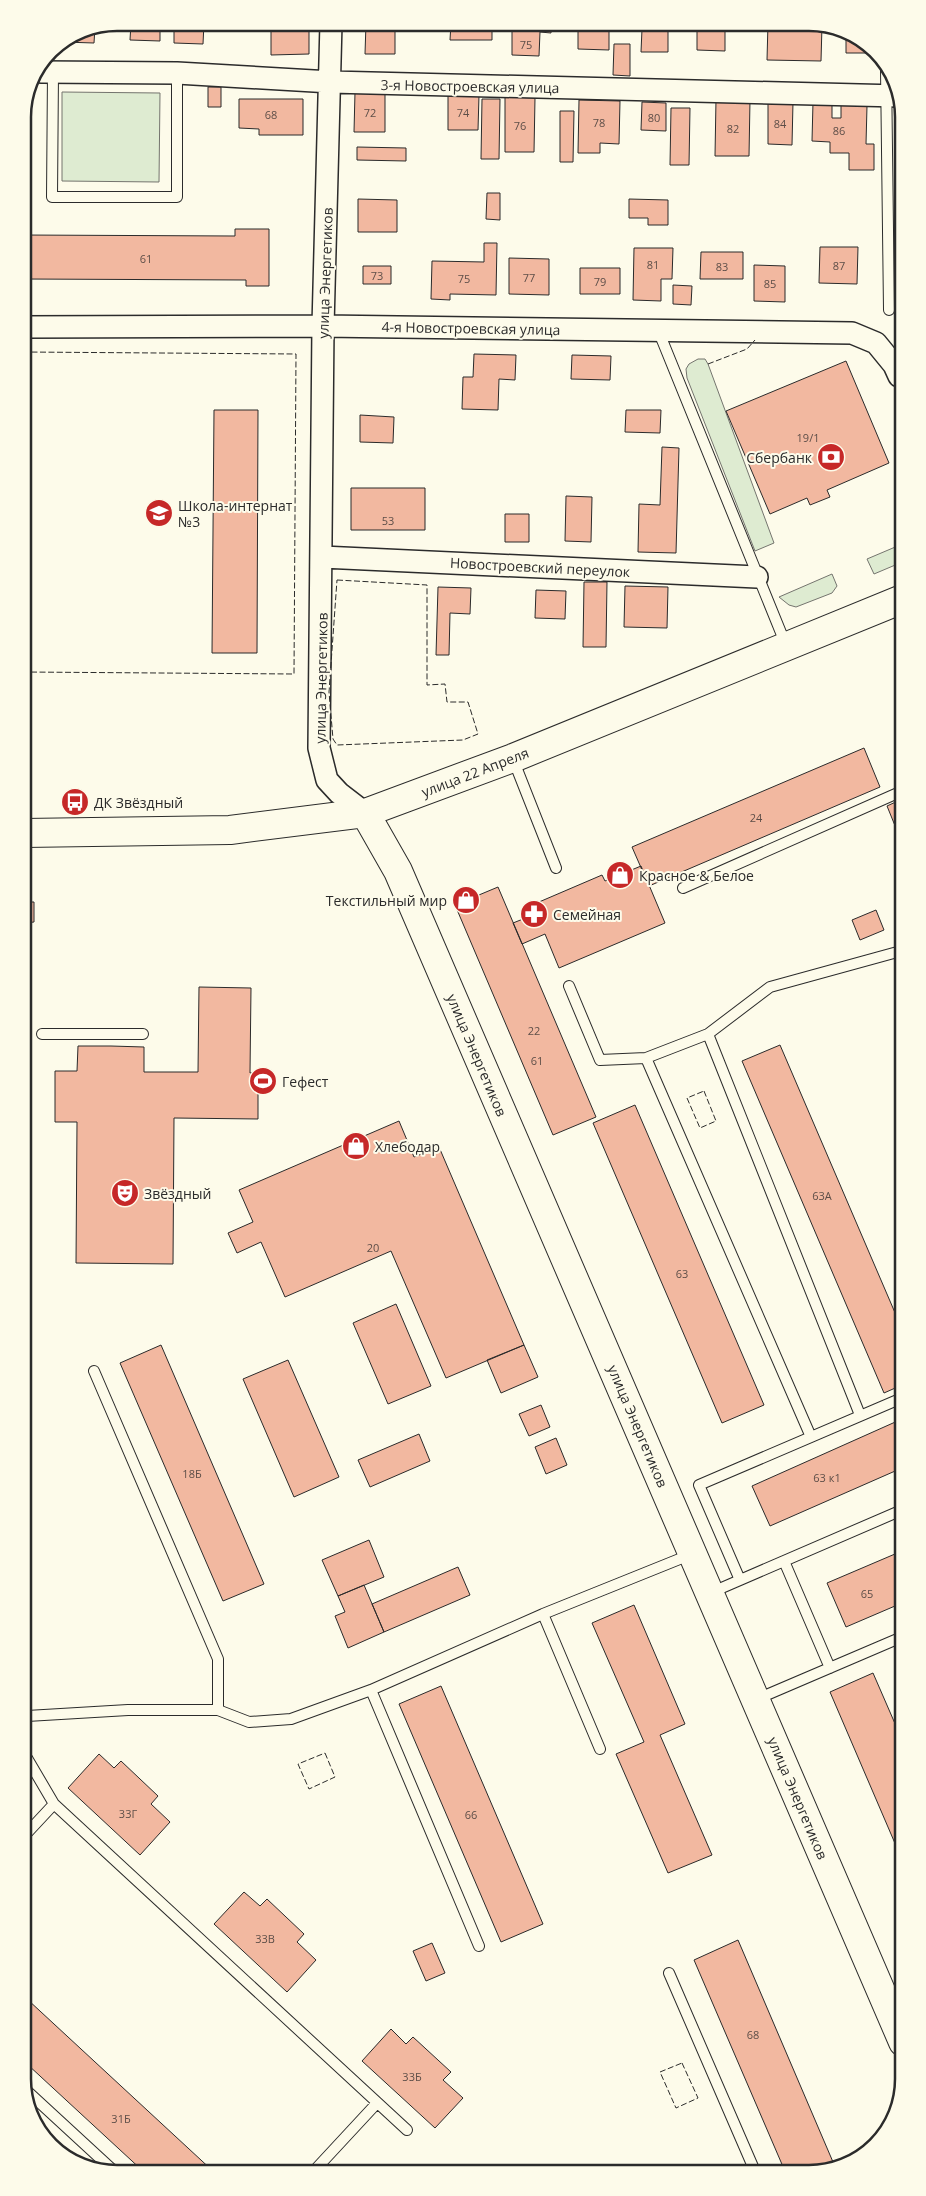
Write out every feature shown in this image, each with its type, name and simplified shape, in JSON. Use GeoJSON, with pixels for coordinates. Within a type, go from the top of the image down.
{"type":"FeatureCollection","features":[{"type":"Feature","properties":{"kind":"main road","name":"улица 22 Апреля"},"geometry":{"type":"LineString","coordinates":[[31,833],[230,830],[365,813],[513,758],[895,602]]}},
{"type":"Feature","properties":{"kind":"main road","name":"улица Энергетиков"},"geometry":{"type":"LineString","coordinates":[[365,813],[398,872],[895,2023]]}},
{"type":"Feature","properties":{"kind":"street","name":"улица Энергетиков"},"geometry":{"type":"LineString","coordinates":[[331,31],[323,326],[320,748],[327,780],[339,793],[365,813]]}},
{"type":"Feature","properties":{"kind":"street","name":"3-я Новостроевская улица"},"geometry":{"type":"LineString","coordinates":[[47,72],[177,74],[331,82],[891,95]]}},
{"type":"Feature","properties":{"kind":"street","name":"4-я Новостроевская улица"},"geometry":{"type":"LineString","coordinates":[[31,327],[323,326],[852,333],[876,342],[895,367]]}},
{"type":"Feature","properties":{"kind":"street","name":"Новостроевский переулок"},"geometry":{"type":"LineString","coordinates":[[322,557],[758,577]]}},
{"type":"Feature","properties":{"kind":"lane"},"geometry":{"type":"LineString","coordinates":[[47,72],[52,196],[177,197],[177,74]]}},
{"type":"Feature","properties":{"kind":"lane"},"geometry":{"type":"LineString","coordinates":[[889,310],[892,97]]}},
{"type":"Feature","properties":{"kind":"lane"},"geometry":{"type":"LineString","coordinates":[[658,330],[787,646]]}},
{"type":"Feature","properties":{"kind":"lane"},"geometry":{"type":"LineString","coordinates":[[513,758],[556,868]]}},
{"type":"Feature","properties":{"kind":"lane"},"geometry":{"type":"LineString","coordinates":[[683,888],[895,794]]}},
{"type":"Feature","properties":{"kind":"lane"},"geometry":{"type":"LineString","coordinates":[[569,986],[600,1060],[646,1058],[708,1034],[770,987],[895,953]]}},
{"type":"Feature","properties":{"kind":"lane"},"geometry":{"type":"LineString","coordinates":[[42,1034],[143,1034]]}},
{"type":"Feature","properties":{"kind":"lane"},"geometry":{"type":"LineString","coordinates":[[708,1034],[860,1415]]}},
{"type":"Feature","properties":{"kind":"lane"},"geometry":{"type":"LineString","coordinates":[[646,1058],[811,1437]]}},
{"type":"Feature","properties":{"kind":"lane"},"geometry":{"type":"LineString","coordinates":[[94,1371],[218,1659],[218,1710]]}},
{"type":"Feature","properties":{"kind":"lane"},"geometry":{"type":"LineString","coordinates":[[740,1580],[698,1485],[895,1401]]}},
{"type":"Feature","properties":{"kind":"lane"},"geometry":{"type":"LineString","coordinates":[[710,1593],[895,1513]]}},
{"type":"Feature","properties":{"kind":"lane"},"geometry":{"type":"LineString","coordinates":[[31,1716],[128,1710],[218,1710],[249,1722],[291,1720],[371,1690],[543,1614],[693,1554]]}},
{"type":"Feature","properties":{"kind":"lane"},"geometry":{"type":"LineString","coordinates":[[784,1561],[830,1668]]}},
{"type":"Feature","properties":{"kind":"lane"},"geometry":{"type":"LineString","coordinates":[[543,1614],[600,1749]]}},
{"type":"Feature","properties":{"kind":"lane"},"geometry":{"type":"LineString","coordinates":[[756,1699],[895,1640]]}},
{"type":"Feature","properties":{"kind":"lane"},"geometry":{"type":"LineString","coordinates":[[371,1690],[480,1946]]}},
{"type":"Feature","properties":{"kind":"lane"},"geometry":{"type":"LineString","coordinates":[[31,1765],[54,1804],[407,2130]]}},
{"type":"Feature","properties":{"kind":"lane"},"geometry":{"type":"LineString","coordinates":[[31,1829],[54,1804]]}},
{"type":"Feature","properties":{"kind":"lane"},"geometry":{"type":"LineString","coordinates":[[669,1973],[752,2165]]}},
{"type":"Feature","properties":{"kind":"lane"},"geometry":{"type":"LineString","coordinates":[[34,2097],[106,2164]]}},
{"type":"Feature","properties":{"kind":"lane"},"geometry":{"type":"LineString","coordinates":[[319,2165],[377,2103]]}},
{"type":"Feature","properties":{"kind":"green space"},"geometry":{"type":"Polygon","coordinates":[[[62,92],[160,93],[159,182],[62,181],[62,92]]]}},
{"type":"Feature","properties":{"kind":"green space"},"geometry":{"type":"Polygon","coordinates":[[[698,359],[705,359],[708,364],[774,543],[755,551],[687,378],[686,369],[689,364],[698,359]]]}},
{"type":"Feature","properties":{"kind":"green space"},"geometry":{"type":"Polygon","coordinates":[[[895,547],[895,565],[874,574],[867,559],[895,547]]]}},
{"type":"Feature","properties":{"kind":"green space"},"geometry":{"type":"Polygon","coordinates":[[[832,574],[837,586],[832,593],[796,607],[789,605],[779,597],[832,574]]]}},
{"type":"Feature","properties":{"kind":"building"},"geometry":{"type":"Polygon","coordinates":[[[131,31],[160,31],[160,41],[130,40],[131,31]]]}},
{"type":"Feature","properties":{"kind":"building"},"geometry":{"type":"Polygon","coordinates":[[[174,31],[204,31],[203,44],[174,43],[174,31]]]}},
{"type":"Feature","properties":{"kind":"building"},"geometry":{"type":"Polygon","coordinates":[[[271,31],[309,31],[309,54],[271,55],[271,31]]]}},
{"type":"Feature","properties":{"kind":"building"},"geometry":{"type":"Polygon","coordinates":[[[366,31],[395,31],[395,54],[365,54],[366,31]]]}},
{"type":"Feature","properties":{"kind":"building"},"geometry":{"type":"Polygon","coordinates":[[[451,31],[492,31],[492,40],[450,40],[451,31]]]}},
{"type":"Feature","properties":{"kind":"building"},"geometry":{"type":"Polygon","coordinates":[[[512,31],[551,31],[551,33],[540,32],[539,56],[512,55],[512,31]]]}},
{"type":"Feature","properties":{"kind":"building"},"geometry":{"type":"Polygon","coordinates":[[[578,31],[609,31],[609,50],[578,49],[578,31]]]}},
{"type":"Feature","properties":{"kind":"building"},"geometry":{"type":"Polygon","coordinates":[[[642,31],[668,31],[668,52],[641,52],[642,31]]]}},
{"type":"Feature","properties":{"kind":"building"},"geometry":{"type":"Polygon","coordinates":[[[697,31],[725,31],[725,51],[697,50],[697,31]]]}},
{"type":"Feature","properties":{"kind":"building"},"geometry":{"type":"Polygon","coordinates":[[[768,31],[822,32],[821,61],[767,60],[768,31]]]}},
{"type":"Feature","properties":{"kind":"building"},"geometry":{"type":"Polygon","coordinates":[[[94,35],[94,43],[77,42],[94,35]]]}},
{"type":"Feature","properties":{"kind":"building"},"geometry":{"type":"Polygon","coordinates":[[[846,40],[865,53],[846,53],[846,40]]]}},
{"type":"Feature","properties":{"kind":"building"},"geometry":{"type":"Polygon","coordinates":[[[614,44],[630,44],[630,76],[613,75],[614,44]]]}},
{"type":"Feature","properties":{"kind":"building"},"geometry":{"type":"Polygon","coordinates":[[[208,87],[221,87],[221,107],[208,107],[208,87]]]}},
{"type":"Feature","properties":{"kind":"building"},"geometry":{"type":"Polygon","coordinates":[[[355,92],[385,93],[385,132],[354,132],[355,92]]]}},
{"type":"Feature","properties":{"kind":"building"},"geometry":{"type":"Polygon","coordinates":[[[448,95],[479,95],[478,130],[448,130],[448,95]]]}},
{"type":"Feature","properties":{"kind":"building"},"geometry":{"type":"Polygon","coordinates":[[[505,97],[535,98],[534,152],[505,152],[505,97]]]}},
{"type":"Feature","properties":{"kind":"building"},"geometry":{"type":"Polygon","coordinates":[[[239,99],[303,99],[303,135],[259,135],[259,129],[239,128],[239,99]]]}},
{"type":"Feature","properties":{"kind":"building"},"geometry":{"type":"Polygon","coordinates":[[[482,99],[500,99],[499,159],[481,159],[482,99]]]}},
{"type":"Feature","properties":{"kind":"building"},"geometry":{"type":"Polygon","coordinates":[[[716,99],[750,100],[749,156],[715,156],[716,99]]]}},
{"type":"Feature","properties":{"kind":"building"},"geometry":{"type":"Polygon","coordinates":[[[579,100],[620,101],[619,144],[600,143],[600,153],[578,153],[579,100]]]}},
{"type":"Feature","properties":{"kind":"building"},"geometry":{"type":"Polygon","coordinates":[[[642,102],[666,103],[666,131],[641,130],[642,102]]]}},
{"type":"Feature","properties":{"kind":"building"},"geometry":{"type":"Polygon","coordinates":[[[768,102],[793,102],[792,145],[768,144],[768,102]]]}},
{"type":"Feature","properties":{"kind":"building"},"geometry":{"type":"Polygon","coordinates":[[[813,102],[832,102],[832,118],[841,118],[841,105],[867,106],[866,144],[874,144],[874,170],[849,170],[849,153],[830,153],[830,142],[812,141],[813,102]]]}},
{"type":"Feature","properties":{"kind":"building"},"geometry":{"type":"Polygon","coordinates":[[[671,108],[690,108],[689,165],[670,165],[671,108]]]}},
{"type":"Feature","properties":{"kind":"building"},"geometry":{"type":"Polygon","coordinates":[[[560,111],[574,111],[573,162],[560,162],[560,111]]]}},
{"type":"Feature","properties":{"kind":"building"},"geometry":{"type":"Polygon","coordinates":[[[357,147],[406,148],[406,161],[357,160],[357,147]]]}},
{"type":"Feature","properties":{"kind":"building"},"geometry":{"type":"Polygon","coordinates":[[[487,193],[500,193],[500,220],[486,219],[487,193]]]}},
{"type":"Feature","properties":{"kind":"building"},"geometry":{"type":"Polygon","coordinates":[[[358,199],[397,200],[397,232],[358,232],[358,199]]]}},
{"type":"Feature","properties":{"kind":"building"},"geometry":{"type":"Polygon","coordinates":[[[629,199],[668,200],[668,225],[648,225],[648,218],[629,218],[629,199]]]}},
{"type":"Feature","properties":{"kind":"building"},"geometry":{"type":"Polygon","coordinates":[[[235,229],[269,229],[269,286],[246,286],[246,280],[31,279],[31,235],[235,236],[235,229]]]}},
{"type":"Feature","properties":{"kind":"building"},"geometry":{"type":"Polygon","coordinates":[[[484,243],[497,243],[496,295],[450,294],[450,300],[431,299],[432,261],[484,262],[484,243]]]}},
{"type":"Feature","properties":{"kind":"building"},"geometry":{"type":"Polygon","coordinates":[[[820,247],[858,247],[857,284],[819,283],[820,247]]]}},
{"type":"Feature","properties":{"kind":"building"},"geometry":{"type":"Polygon","coordinates":[[[634,248],[673,248],[672,279],[661,279],[661,301],[633,300],[634,248]]]}},
{"type":"Feature","properties":{"kind":"building"},"geometry":{"type":"Polygon","coordinates":[[[701,252],[743,252],[743,279],[700,279],[701,252]]]}},
{"type":"Feature","properties":{"kind":"building"},"geometry":{"type":"Polygon","coordinates":[[[509,258],[549,259],[549,295],[509,294],[509,258]]]}},
{"type":"Feature","properties":{"kind":"building"},"geometry":{"type":"Polygon","coordinates":[[[754,265],[785,266],[785,302],[754,301],[754,265]]]}},
{"type":"Feature","properties":{"kind":"building"},"geometry":{"type":"Polygon","coordinates":[[[363,266],[391,266],[391,284],[363,284],[363,266]]]}},
{"type":"Feature","properties":{"kind":"building"},"geometry":{"type":"Polygon","coordinates":[[[580,268],[620,268],[620,294],[580,294],[580,268]]]}},
{"type":"Feature","properties":{"kind":"building"},"geometry":{"type":"Polygon","coordinates":[[[673,285],[692,286],[691,305],[673,304],[673,285]]]}},
{"type":"Feature","properties":{"kind":"building"},"geometry":{"type":"Polygon","coordinates":[[[474,354],[516,355],[515,380],[499,379],[498,410],[462,409],[463,377],[473,377],[474,354]]]}},
{"type":"Feature","properties":{"kind":"building"},"geometry":{"type":"Polygon","coordinates":[[[572,355],[611,356],[610,380],[571,379],[572,355]]]}},
{"type":"Feature","properties":{"kind":"building"},"geometry":{"type":"Polygon","coordinates":[[[846,361],[889,463],[827,490],[830,497],[810,505],[807,498],[770,514],[726,411],[846,361]]]}},
{"type":"Feature","properties":{"kind":"building"},"geometry":{"type":"Polygon","coordinates":[[[214,410],[258,410],[257,653],[212,653],[214,410]]]}},
{"type":"Feature","properties":{"kind":"building"},"geometry":{"type":"Polygon","coordinates":[[[626,410],[661,410],[660,433],[625,432],[626,410]]]}},
{"type":"Feature","properties":{"kind":"building"},"geometry":{"type":"Polygon","coordinates":[[[360,415],[394,417],[393,443],[360,442],[360,415]]]}},
{"type":"Feature","properties":{"kind":"building"},"geometry":{"type":"Polygon","coordinates":[[[662,447],[679,448],[676,553],[638,552],[639,504],[660,505],[662,447]]]}},
{"type":"Feature","properties":{"kind":"building"},"geometry":{"type":"Polygon","coordinates":[[[351,488],[425,488],[425,530],[351,530],[351,488]]]}},
{"type":"Feature","properties":{"kind":"building"},"geometry":{"type":"Polygon","coordinates":[[[566,496],[592,497],[591,542],[565,541],[566,496]]]}},
{"type":"Feature","properties":{"kind":"building"},"geometry":{"type":"Polygon","coordinates":[[[505,514],[529,514],[529,542],[505,542],[505,514]]]}},
{"type":"Feature","properties":{"kind":"building"},"geometry":{"type":"Polygon","coordinates":[[[584,582],[607,582],[606,647],[583,647],[584,582]]]}},
{"type":"Feature","properties":{"kind":"building"},"geometry":{"type":"Polygon","coordinates":[[[625,586],[668,587],[667,628],[624,627],[625,586]]]}},
{"type":"Feature","properties":{"kind":"building"},"geometry":{"type":"Polygon","coordinates":[[[438,587],[471,588],[470,614],[450,613],[449,655],[436,655],[438,587]]]}},
{"type":"Feature","properties":{"kind":"building"},"geometry":{"type":"Polygon","coordinates":[[[536,590],[566,591],[565,619],[535,618],[536,590]]]}},
{"type":"Feature","properties":{"kind":"building"},"geometry":{"type":"Polygon","coordinates":[[[864,748],[880,787],[649,886],[632,847],[864,748]]]}},
{"type":"Feature","properties":{"kind":"building"},"geometry":{"type":"Polygon","coordinates":[[[895,802],[895,826],[887,806],[895,802]]]}},
{"type":"Feature","properties":{"kind":"building"},"geometry":{"type":"Polygon","coordinates":[[[641,866],[665,923],[559,968],[545,934],[522,944],[513,923],[543,911],[539,902],[602,875],[605,881],[641,866]]]}},
{"type":"Feature","properties":{"kind":"building"},"geometry":{"type":"Polygon","coordinates":[[[498,887],[596,1117],[553,1135],[455,905],[498,887]]]}},
{"type":"Feature","properties":{"kind":"building"},"geometry":{"type":"Polygon","coordinates":[[[31,902],[34,902],[34,922],[31,922],[31,902]]]}},
{"type":"Feature","properties":{"kind":"building"},"geometry":{"type":"Polygon","coordinates":[[[876,910],[884,930],[860,940],[852,920],[876,910]]]}},
{"type":"Feature","properties":{"kind":"building","name":"Звёздный"},"geometry":{"type":"Polygon","coordinates":[[[199,987],[251,988],[250,1073],[258,1072],[258,1119],[174,1118],[173,1264],[76,1263],[77,1122],[55,1122],[55,1071],[77,1071],[78,1046],[111,1046],[144,1047],[144,1072],[198,1072],[199,987]]]}},
{"type":"Feature","properties":{"kind":"building"},"geometry":{"type":"Polygon","coordinates":[[[780,1045],[895,1313],[895,1388],[884,1393],[742,1061],[780,1045]]]}},
{"type":"Feature","properties":{"kind":"building"},"geometry":{"type":"Polygon","coordinates":[[[635,1105],[764,1405],[722,1423],[593,1123],[635,1105]]]}},
{"type":"Feature","properties":{"kind":"building"},"geometry":{"type":"Polygon","coordinates":[[[399,1121],[414,1157],[439,1147],[524,1345],[446,1378],[391,1251],[285,1297],[261,1242],[237,1253],[228,1233],[253,1222],[239,1190],[399,1121]]]}},
{"type":"Feature","properties":{"kind":"building"},"geometry":{"type":"Polygon","coordinates":[[[396,1304],[431,1386],[388,1404],[353,1323],[396,1304]]]}},
{"type":"Feature","properties":{"kind":"building"},"geometry":{"type":"Polygon","coordinates":[[[161,1345],[264,1584],[223,1601],[120,1363],[161,1345]]]}},
{"type":"Feature","properties":{"kind":"building"},"geometry":{"type":"Polygon","coordinates":[[[524,1345],[538,1377],[501,1393],[487,1360],[524,1345]]]}},
{"type":"Feature","properties":{"kind":"building"},"geometry":{"type":"Polygon","coordinates":[[[288,1360],[339,1477],[294,1497],[243,1379],[288,1360]]]}},
{"type":"Feature","properties":{"kind":"building"},"geometry":{"type":"Polygon","coordinates":[[[541,1405],[550,1427],[529,1436],[519,1414],[541,1405]]]}},
{"type":"Feature","properties":{"kind":"building"},"geometry":{"type":"Polygon","coordinates":[[[895,1422],[895,1471],[770,1526],[752,1486],[895,1422]]]}},
{"type":"Feature","properties":{"kind":"building"},"geometry":{"type":"Polygon","coordinates":[[[419,1434],[430,1461],[370,1487],[358,1460],[419,1434]]]}},
{"type":"Feature","properties":{"kind":"building"},"geometry":{"type":"Polygon","coordinates":[[[556,1438],[567,1465],[546,1474],[535,1447],[556,1438]]]}},
{"type":"Feature","properties":{"kind":"building"},"geometry":{"type":"Polygon","coordinates":[[[369,1540],[384,1577],[338,1596],[322,1560],[369,1540]]]}},
{"type":"Feature","properties":{"kind":"building"},"geometry":{"type":"Polygon","coordinates":[[[895,1554],[895,1606],[846,1627],[827,1583],[895,1554]]]}},
{"type":"Feature","properties":{"kind":"building"},"geometry":{"type":"Polygon","coordinates":[[[458,1567],[470,1595],[384,1632],[372,1604],[458,1567]]]}},
{"type":"Feature","properties":{"kind":"building"},"geometry":{"type":"Polygon","coordinates":[[[364,1585],[384,1632],[348,1648],[335,1616],[345,1612],[338,1596],[364,1585]]]}},
{"type":"Feature","properties":{"kind":"building"},"geometry":{"type":"Polygon","coordinates":[[[634,1605],[685,1724],[660,1735],[712,1855],[668,1873],[616,1754],[644,1742],[592,1623],[634,1605]]]}},
{"type":"Feature","properties":{"kind":"building"},"geometry":{"type":"Polygon","coordinates":[[[873,1673],[895,1724],[895,1843],[830,1692],[873,1673]]]}},
{"type":"Feature","properties":{"kind":"building"},"geometry":{"type":"Polygon","coordinates":[[[441,1686],[543,1924],[501,1942],[399,1704],[441,1686]]]}},
{"type":"Feature","properties":{"kind":"building"},"geometry":{"type":"Polygon","coordinates":[[[99,1754],[114,1768],[121,1761],[158,1796],[151,1804],[170,1822],[140,1855],[68,1788],[99,1754]]]}},
{"type":"Feature","properties":{"kind":"building"},"geometry":{"type":"Polygon","coordinates":[[[244,1892],[260,1906],[267,1899],[304,1934],[297,1942],[316,1960],[287,1992],[214,1924],[244,1892]]]}},
{"type":"Feature","properties":{"kind":"building"},"geometry":{"type":"Polygon","coordinates":[[[738,1940],[833,2161],[808,2165],[782,2165],[694,1960],[738,1940]]]}},
{"type":"Feature","properties":{"kind":"building"},"geometry":{"type":"Polygon","coordinates":[[[432,1943],[445,1973],[426,1981],[413,1951],[432,1943]]]}},
{"type":"Feature","properties":{"kind":"building"},"geometry":{"type":"Polygon","coordinates":[[[31,2003],[206,2165],[136,2165],[31,2068],[31,2003]]]}},
{"type":"Feature","properties":{"kind":"building"},"geometry":{"type":"Polygon","coordinates":[[[391,2029],[406,2044],[413,2037],[451,2072],[443,2080],[463,2098],[435,2128],[362,2061],[391,2029]]]}},
{"type":"Feature","properties":{"kind":"fence"},"geometry":{"type":"LineString","coordinates":[[708,364],[747,349],[755,340]]}},
{"type":"Feature","properties":{"kind":"fence"},"geometry":{"type":"LineString","coordinates":[[31,352],[296,354],[294,674],[31,672]]}},
{"type":"Feature","properties":{"kind":"fence"},"geometry":{"type":"LineString","coordinates":[[337,580],[427,585],[427,685],[445,684],[447,702],[468,702],[478,734],[463,740],[337,745],[333,739],[329,692],[337,580]]}},
{"type":"Feature","properties":{"kind":"fence"},"geometry":{"type":"LineString","coordinates":[[704,1091],[716,1121],[700,1128],[687,1098],[704,1091]]}},
{"type":"Feature","properties":{"kind":"fence"},"geometry":{"type":"LineString","coordinates":[[325,1753],[335,1777],[309,1789],[298,1764],[325,1753]]}},
{"type":"Feature","properties":{"kind":"fence"},"geometry":{"type":"LineString","coordinates":[[682,2063],[698,2098],[676,2108],[660,2072],[682,2063]]}},
{"type":"Feature","properties":{"kind":"place","name":"Сбербанк"},"geometry":{"type":"Point","coordinates":[831,457]}},
{"type":"Feature","properties":{"kind":"place","name":"Школа-интернат №3"},"geometry":{"type":"Point","coordinates":[159,513]}},
{"type":"Feature","properties":{"kind":"place","name":"ДК Звёздный"},"geometry":{"type":"Point","coordinates":[75,802]}},
{"type":"Feature","properties":{"kind":"place","name":"Красное & Белое"},"geometry":{"type":"Point","coordinates":[620,875]}},
{"type":"Feature","properties":{"kind":"place","name":"Текстильный мир"},"geometry":{"type":"Point","coordinates":[466,900]}},
{"type":"Feature","properties":{"kind":"place","name":"Семейная"},"geometry":{"type":"Point","coordinates":[534,914]}},
{"type":"Feature","properties":{"kind":"place","name":"Гефест"},"geometry":{"type":"Point","coordinates":[263,1081]}},
{"type":"Feature","properties":{"kind":"place","name":"Хлебодар"},"geometry":{"type":"Point","coordinates":[356,1146]}},
{"type":"Feature","properties":{"kind":"place","name":"Звёздный"},"geometry":{"type":"Point","coordinates":[125,1193]}}]}
